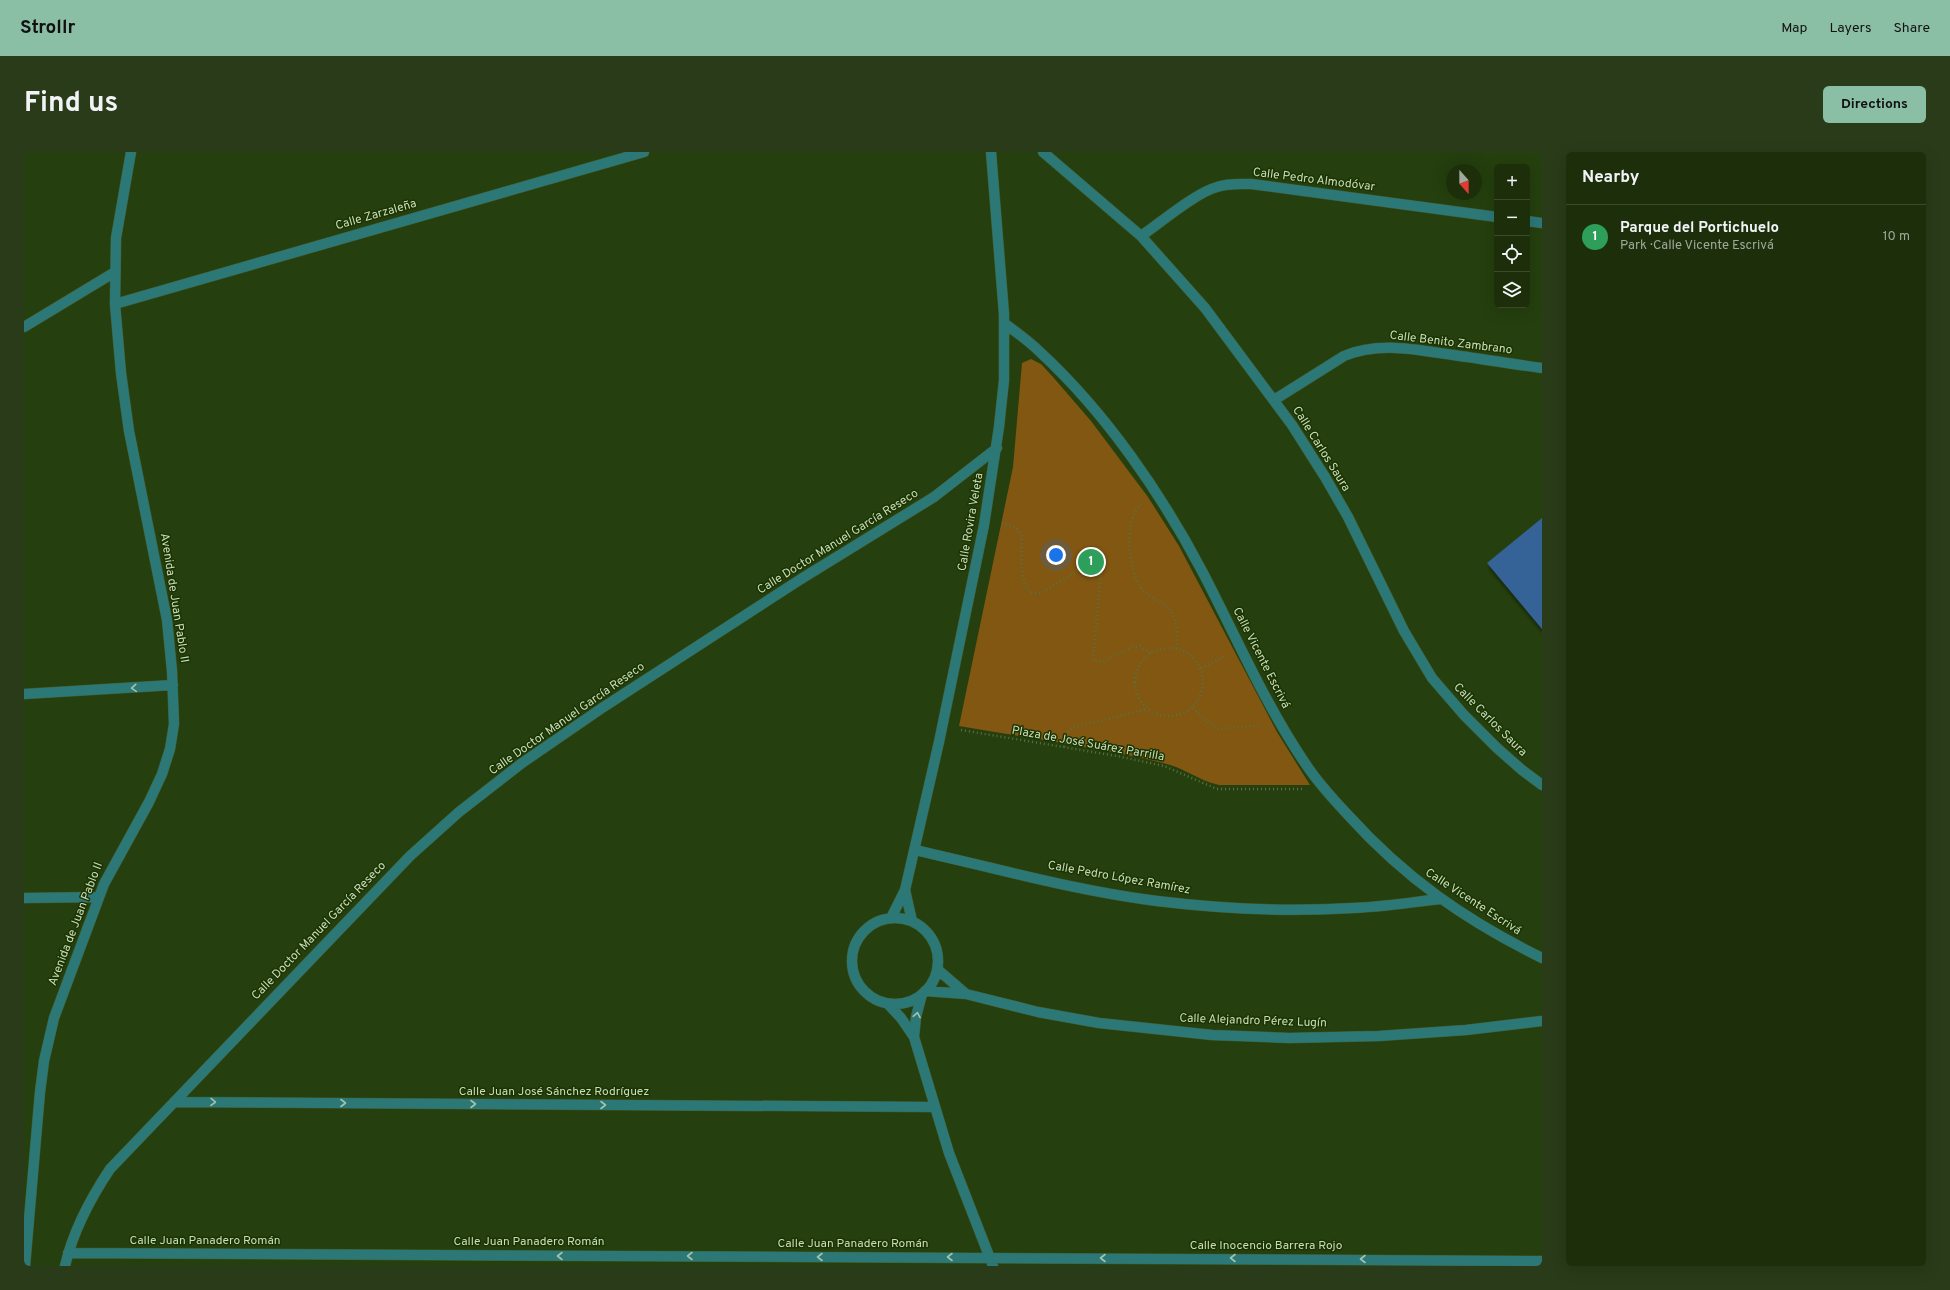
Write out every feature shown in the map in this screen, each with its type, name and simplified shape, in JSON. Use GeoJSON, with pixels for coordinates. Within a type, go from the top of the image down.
{"type":"FeatureCollection","features":[{"type":"Feature","properties":{"kind":"street","name":"Avenida de Juan Pablo II"},"geometry":{"type":"LineString","coordinates":[[25,1266],[40,1092],[44,1061],[54,1018],[99,896],[112,866],[149,802],[162,774],[170,749],[174,724],[173,685],[167,620],[161,583],[128,431],[115,304],[115,272],[119,213],[131,152]]}},
{"type":"Feature","properties":{"kind":"street","name":"Calle Zarzaleña"},"geometry":{"type":"LineString","coordinates":[[115,304],[644,152]]}},
{"type":"Feature","properties":{"kind":"street","name":"Calle Rovira Veleta"},"geometry":{"type":"LineString","coordinates":[[891,918],[906,890],[942,727],[985,519],[997,448],[1004,380],[1004,323],[991,152]]}},
{"type":"Feature","properties":{"kind":"street","name":"Calle Carlos Saura"},"geometry":{"type":"LineString","coordinates":[[1043,152],[1141,236],[1205,308],[1274,400],[1298,435],[1348,517],[1404,631],[1432,678],[1464,715],[1497,748],[1522,770],[1542,784]]}},
{"type":"Feature","properties":{"kind":"street","name":"Calle Pedro Almodóvar"},"geometry":{"type":"LineString","coordinates":[[1141,236],[1200,195],[1215,187],[1232,183],[1251,184],[1494,217]]}},
{"type":"Feature","properties":{"kind":"street"},"geometry":{"type":"LineString","coordinates":[[1530,221],[1542,223]]}},
{"type":"Feature","properties":{"kind":"street"},"geometry":{"type":"LineString","coordinates":[[24,327],[115,272]]}},
{"type":"Feature","properties":{"kind":"street","name":"Calle Vicente Escrivá"},"geometry":{"type":"LineString","coordinates":[[1004,323],[1039,350],[1062,372],[1116,437],[1156,492],[1188,546],[1278,718],[1306,765],[1324,789],[1375,846],[1408,875],[1441,899],[1513,944],[1542,958]]}},
{"type":"Feature","properties":{"kind":"street","name":"Calle Benito Zambrano"},"geometry":{"type":"LineString","coordinates":[[1274,400],[1344,356],[1356,351],[1370,348],[1404,349],[1542,368]]}},
{"type":"Feature","properties":{"kind":"street","name":"Calle Doctor Manuel García Reseco"},"geometry":{"type":"LineString","coordinates":[[65,1266],[77,1228],[94,1192],[110,1169],[410,856],[459,812],[522,763],[602,708],[857,543],[934,497],[997,448]]}},
{"type":"Feature","properties":{"kind":"street"},"geometry":{"type":"LineString","coordinates":[[24,694],[173,685]]}},
{"type":"Feature","properties":{"kind":"street","name":"Calle Pedro López Ramírez"},"geometry":{"type":"LineString","coordinates":[[915,850],[1084,888],[1156,901],[1226,908],[1285,910],[1355,908],[1441,899]]}},
{"type":"Feature","properties":{"kind":"street","name":"Calle Rovira Veleta"},"geometry":{"type":"LineString","coordinates":[[906,890],[912,921]]}},
{"type":"Feature","properties":{"kind":"street"},"geometry":{"type":"LineString","coordinates":[[24,898],[99,896]]}},
{"type":"Feature","properties":{"kind":"street"},"geometry":{"type":"LineString","coordinates":[[914,1036],[916,1017],[924,993],[933,981],[937,969],[938,956],[935,945],[922,926],[912,921],[891,918],[877,921],[866,928],[857,940],[852,952],[851,967],[855,980],[863,991],[875,1000],[888,1004],[900,1004],[912,1001],[924,993]]}},
{"type":"Feature","properties":{"kind":"street","name":"Calle Alejandro Pérez Lugín"},"geometry":{"type":"LineString","coordinates":[[937,969],[966,994]]}},
{"type":"Feature","properties":{"kind":"street","name":"Calle Alejandro Pérez Lugín"},"geometry":{"type":"LineString","coordinates":[[924,993],[966,994],[1038,1012],[1099,1023],[1212,1035],[1289,1038],[1379,1036],[1466,1030],[1542,1021]]}},
{"type":"Feature","properties":{"kind":"street"},"geometry":{"type":"LineString","coordinates":[[888,1004],[901,1018],[914,1036],[934,1108],[949,1153],[991,1262]]}},
{"type":"Feature","properties":{"kind":"street","name":"Calle Juan José Sánchez Rodríguez"},"geometry":{"type":"LineString","coordinates":[[174,1102],[934,1108]]}},
{"type":"Feature","properties":{"kind":"street","name":"Calle Juan Panadero Román"},"geometry":{"type":"LineString","coordinates":[[68,1253],[991,1262]]}},
{"type":"Feature","properties":{"kind":"street","name":"Calle Inocencio Barrera Rojo"},"geometry":{"type":"LineString","coordinates":[[991,1262],[1542,1260]]}},
{"type":"Feature","properties":{"kind":"path"},"geometry":{"type":"LineString","coordinates":[[1156,492],[1136,508],[1130,525],[1129,537],[1131,557],[1136,578],[1141,587],[1146,593],[1165,604],[1172,613],[1176,623],[1178,648]]}},
{"type":"Feature","properties":{"kind":"path"},"geometry":{"type":"LineString","coordinates":[[985,519],[1008,524],[1020,531],[1022,537],[1022,576],[1024,584],[1033,593],[1039,594],[1044,592],[1085,566],[1098,566],[1101,570],[1093,660],[1103,662],[1132,648],[1140,646],[1151,653]]}},
{"type":"Feature","properties":{"kind":"path"},"geometry":{"type":"LineString","coordinates":[[1169,647],[1178,648],[1192,655],[1201,668],[1204,675],[1204,687],[1200,698],[1193,708],[1183,714],[1172,717],[1161,716],[1148,709],[1137,695],[1134,684],[1136,673],[1140,663],[1151,653],[1169,647]]}},
{"type":"Feature","properties":{"kind":"path"},"geometry":{"type":"LineString","coordinates":[[1201,668],[1241,648]]}},
{"type":"Feature","properties":{"kind":"path"},"geometry":{"type":"LineString","coordinates":[[1193,708],[1205,720],[1219,729],[1261,725],[1278,718]]}},
{"type":"Feature","properties":{"kind":"path"},"geometry":{"type":"LineString","coordinates":[[1064,748],[1066,733],[1074,727],[1148,709]]}},
{"type":"Feature","properties":{"kind":"path","name":"Plaza de José Suárez Parrilla"},"geometry":{"type":"LineString","coordinates":[[942,727],[1164,766],[1217,789],[1324,789]]}},
{"type":"Feature","properties":{"kind":"shaded area"},"geometry":{"type":"Polygon","coordinates":[[[1031,359],[1041,364],[1091,421],[1148,497],[1179,546],[1277,732],[1310,785],[1219,785],[1170,765],[1138,757],[959,726],[1013,467],[1022,363],[1031,359]]]}},
{"type":"Feature","properties":{"kind":"building"},"geometry":{"type":"Polygon","coordinates":[[[1542,518],[1542,629],[1487,563],[1542,518]]]}},
{"type":"Feature","properties":{"kind":"place","name":"Parque del Portichuelo"},"geometry":{"type":"Point","coordinates":[1091,562]}}]}
